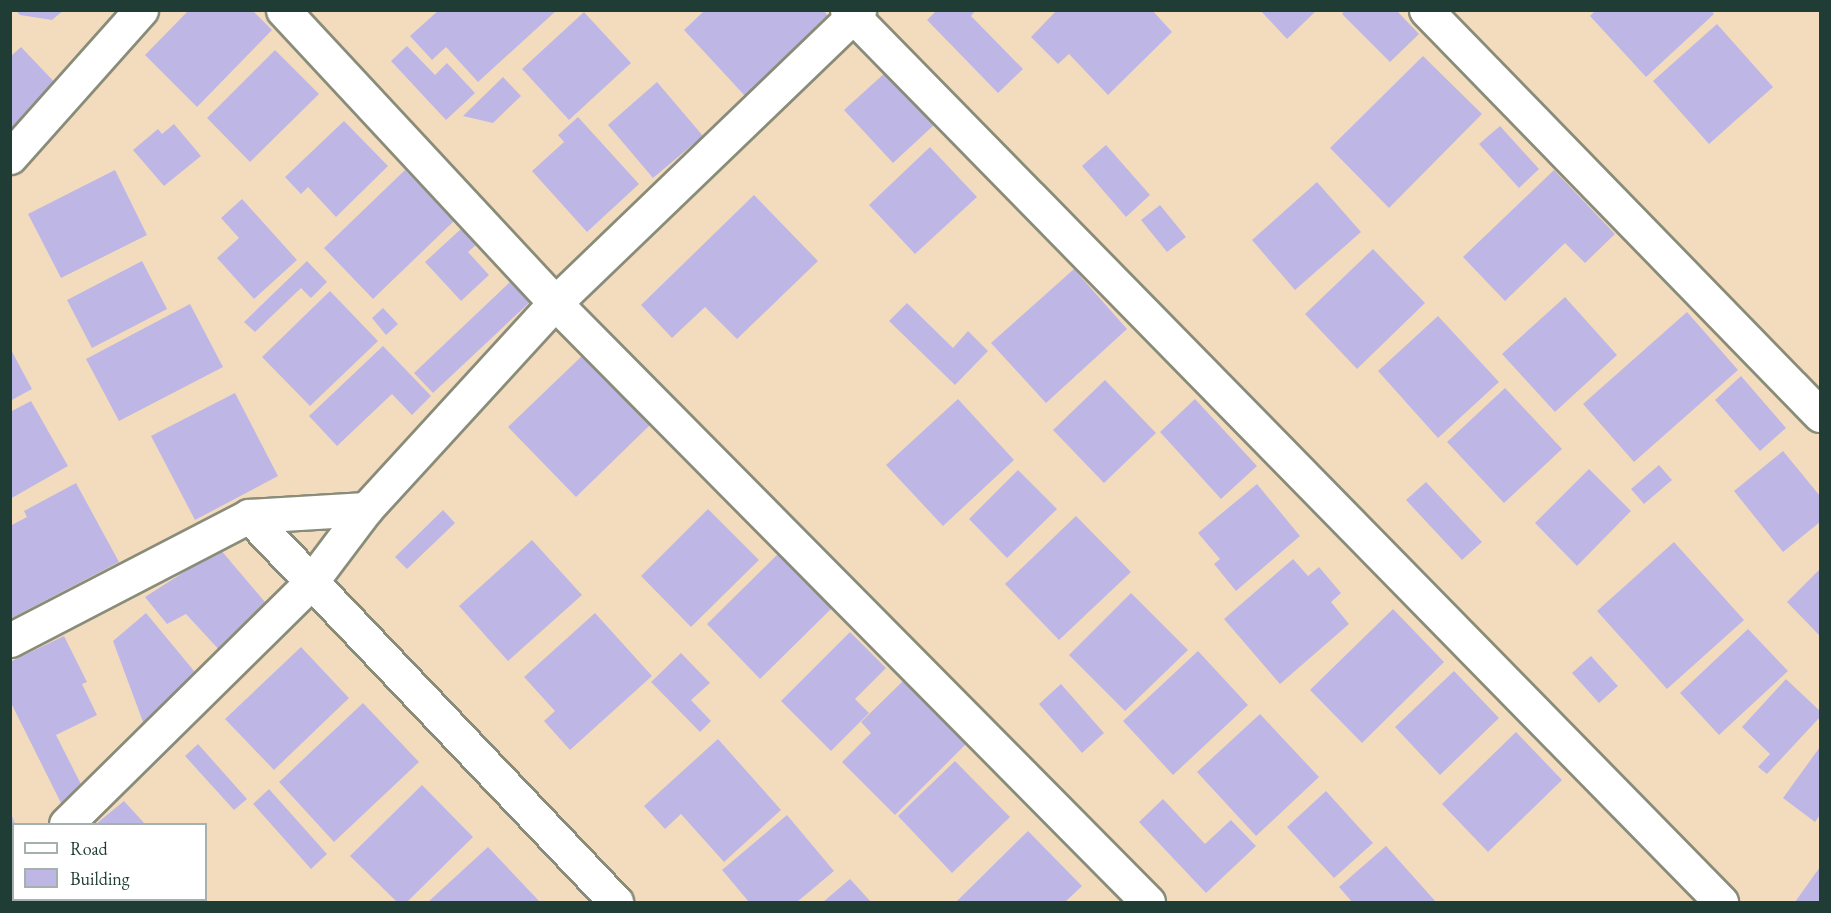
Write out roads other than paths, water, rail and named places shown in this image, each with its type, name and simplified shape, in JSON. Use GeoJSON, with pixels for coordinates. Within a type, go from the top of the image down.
{"type":"FeatureCollection","features":[{"type":"Feature","properties":{"kind":"street"},"geometry":{"type":"LineString","coordinates":[[10,157],[141,10]]}},
{"type":"Feature","properties":{"kind":"street"},"geometry":{"type":"LineString","coordinates":[[283,10],[555,303],[1148,903]]}},
{"type":"Feature","properties":{"kind":"street"},"geometry":{"type":"LineString","coordinates":[[1426,10],[1821,415]]}},
{"type":"Feature","properties":{"kind":"street"},"geometry":{"type":"LineString","coordinates":[[68,823],[311,582],[366,509],[555,303],[853,12],[1721,903]]}},
{"type":"Feature","properties":{"kind":"street"},"geometry":{"type":"LineString","coordinates":[[10,640],[249,516],[366,509]]}},
{"type":"Feature","properties":{"kind":"street"},"geometry":{"type":"LineString","coordinates":[[249,516],[616,903]]}}]}
